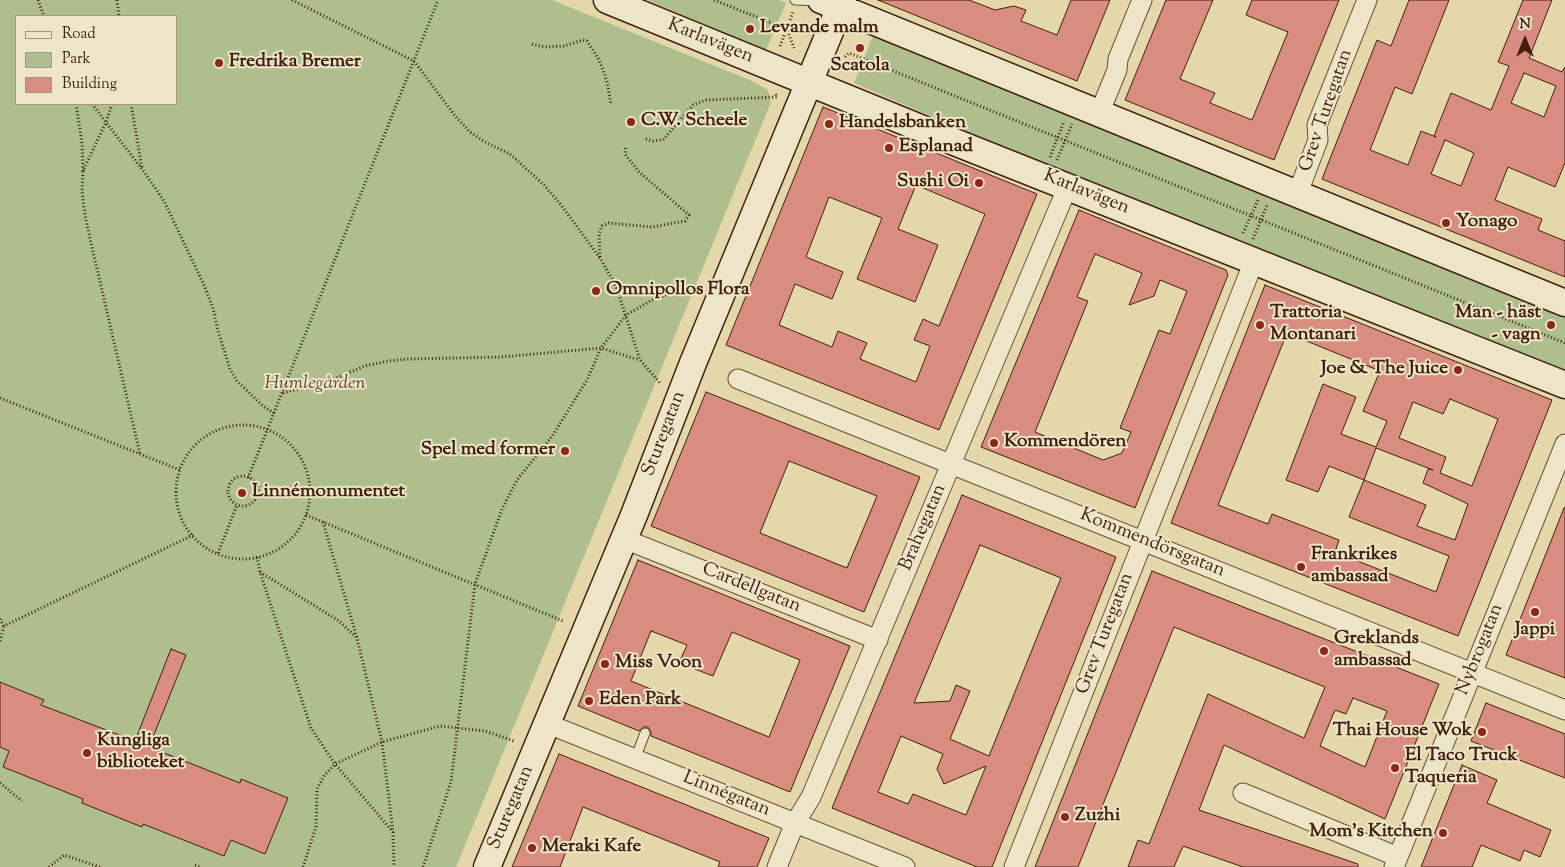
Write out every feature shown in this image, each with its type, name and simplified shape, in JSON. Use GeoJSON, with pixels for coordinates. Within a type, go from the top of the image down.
{"type":"FeatureCollection","features":[{"type":"Feature","properties":{"kind":"street","name":"Karlavägen"},"geometry":{"type":"LineString","coordinates":[[607,0],[1068,186],[1246,253],[1565,385]]}},
{"type":"Feature","properties":{"kind":"street"},"geometry":{"type":"LineString","coordinates":[[1099,114],[1117,70],[1118,59],[1142,0]]}},
{"type":"Feature","properties":{"kind":"street","name":"Grev Turegatan"},"geometry":{"type":"LineString","coordinates":[[1297,195],[1318,140],[1318,125],[1367,0]]}},
{"type":"Feature","properties":{"kind":"street","name":"Sturegatan"},"geometry":{"type":"LineString","coordinates":[[487,867],[624,538],[830,2]]}},
{"type":"Feature","properties":{"kind":"street"},"geometry":{"type":"LineString","coordinates":[[830,2],[1099,114],[1565,303]]}},
{"type":"Feature","properties":{"kind":"street","name":"Sturegatan"},"geometry":{"type":"LineString","coordinates":[[474,867],[601,554],[801,79]]}},
{"type":"Feature","properties":{"kind":"street","name":"Brahegatan"},"geometry":{"type":"LineString","coordinates":[[776,867],[794,823],[811,797],[1068,186]]}},
{"type":"Feature","properties":{"kind":"street","name":"Grev Turegatan"},"geometry":{"type":"LineString","coordinates":[[1014,867],[1143,541],[1246,253]]}},
{"type":"Feature","properties":{"kind":"street","name":"Kommendörsgatan"},"geometry":{"type":"LineString","coordinates":[[738,379],[1565,710]]}},
{"type":"Feature","properties":{"kind":"street","name":"Nybrogatan"},"geometry":{"type":"LineString","coordinates":[[1243,793],[1396,862],[1565,444]]}},
{"type":"Feature","properties":{"kind":"street","name":"Cardellgatan"},"geometry":{"type":"LineString","coordinates":[[624,538],[878,640]]}},
{"type":"Feature","properties":{"kind":"street","name":"Linnégatan"},"geometry":{"type":"LineString","coordinates":[[548,724],[905,867]]}},
{"type":"Feature","properties":{"kind":"lane"},"geometry":{"type":"LineString","coordinates":[[795,3],[830,2]]}},
{"type":"Feature","properties":{"kind":"lane"},"geometry":{"type":"LineString","coordinates":[[635,759],[645,733]]}},
{"type":"Feature","properties":{"kind":"path"},"geometry":{"type":"LineString","coordinates":[[38,0],[44,15]]}},
{"type":"Feature","properties":{"kind":"path"},"geometry":{"type":"LineString","coordinates":[[117,0],[119,15]]}},
{"type":"Feature","properties":{"kind":"path"},"geometry":{"type":"LineString","coordinates":[[292,0],[414,61],[456,117],[470,132],[485,142],[510,154],[544,185],[600,258],[616,286],[640,360],[660,383]]}},
{"type":"Feature","properties":{"kind":"path"},"geometry":{"type":"LineString","coordinates":[[248,478],[438,0]]}},
{"type":"Feature","properties":{"kind":"path"},"geometry":{"type":"LineString","coordinates":[[714,0],[787,29],[794,48]]}},
{"type":"Feature","properties":{"kind":"path"},"geometry":{"type":"LineString","coordinates":[[778,52],[795,3]]}},
{"type":"Feature","properties":{"kind":"path"},"geometry":{"type":"LineString","coordinates":[[532,44],[544,47],[564,46],[583,40],[587,41],[598,58],[605,75],[610,105]]}},
{"type":"Feature","properties":{"kind":"path"},"geometry":{"type":"LineString","coordinates":[[843,59],[849,53],[1565,343]]}},
{"type":"Feature","properties":{"kind":"path"},"geometry":{"type":"LineString","coordinates":[[646,139],[653,141],[663,140],[693,105],[706,100],[776,97]]}},
{"type":"Feature","properties":{"kind":"path"},"geometry":{"type":"LineString","coordinates":[[76,105],[82,143],[84,171],[82,192],[85,215],[140,454]]}},
{"type":"Feature","properties":{"kind":"path"},"geometry":{"type":"LineString","coordinates":[[93,105],[164,201],[204,285],[213,308],[224,353],[237,382],[263,406],[274,413]]}},
{"type":"Feature","properties":{"kind":"path"},"geometry":{"type":"LineString","coordinates":[[84,171],[112,105]]}},
{"type":"Feature","properties":{"kind":"path"},"geometry":{"type":"LineString","coordinates":[[131,105],[142,169]]}},
{"type":"Feature","properties":{"kind":"path"},"geometry":{"type":"LineString","coordinates":[[1049,160],[1067,114]]}},
{"type":"Feature","properties":{"kind":"path"},"geometry":{"type":"LineString","coordinates":[[600,258],[599,234],[602,226],[609,222],[652,227],[686,221],[689,216],[639,172],[625,154],[626,146]]}},
{"type":"Feature","properties":{"kind":"path"},"geometry":{"type":"LineString","coordinates":[[1246,253],[1250,216],[1261,193]]}},
{"type":"Feature","properties":{"kind":"path"},"geometry":{"type":"LineString","coordinates":[[1246,253],[1268,203]]}},
{"type":"Feature","properties":{"kind":"path"},"geometry":{"type":"LineString","coordinates":[[423,867],[450,782],[475,584],[502,509],[517,480],[553,435],[587,380],[601,348],[626,316],[652,300],[700,286]]}},
{"type":"Feature","properties":{"kind":"path"},"geometry":{"type":"LineString","coordinates":[[282,393],[334,379],[365,366],[408,359],[501,357],[601,348],[640,360]]}},
{"type":"Feature","properties":{"kind":"path"},"geometry":{"type":"LineString","coordinates":[[0,398],[180,470]]}},
{"type":"Feature","properties":{"kind":"path"},"geometry":{"type":"LineString","coordinates":[[241,425],[268,430],[278,434],[291,445],[304,463],[310,490],[310,502],[306,514],[297,532],[287,542],[272,552],[257,557],[232,558],[218,554],[199,542],[183,521],[179,509],[177,487],[180,470],[191,450],[200,440],[212,433],[230,426],[241,425]]}},
{"type":"Feature","properties":{"kind":"path"},"geometry":{"type":"LineString","coordinates":[[238,477],[248,478],[256,485],[256,499],[247,506],[237,505],[232,502],[229,496],[228,490],[230,485],[238,477]]}},
{"type":"Feature","properties":{"kind":"path"},"geometry":{"type":"LineString","coordinates":[[218,554],[237,505]]}},
{"type":"Feature","properties":{"kind":"path"},"geometry":{"type":"LineString","coordinates":[[306,514],[563,621]]}},
{"type":"Feature","properties":{"kind":"path"},"geometry":{"type":"LineString","coordinates":[[323,522],[357,638],[382,742],[393,832],[394,867]]}},
{"type":"Feature","properties":{"kind":"path"},"geometry":{"type":"LineString","coordinates":[[4,626],[193,535]]}},
{"type":"Feature","properties":{"kind":"path"},"geometry":{"type":"LineString","coordinates":[[257,557],[260,572],[311,728],[336,764],[393,832]]}},
{"type":"Feature","properties":{"kind":"path"},"geometry":{"type":"LineString","coordinates":[[260,572],[339,621],[357,638]]}},
{"type":"Feature","properties":{"kind":"path"},"geometry":{"type":"LineString","coordinates":[[0,619],[4,626],[0,641]]}},
{"type":"Feature","properties":{"kind":"path"},"geometry":{"type":"LineString","coordinates":[[303,867],[316,827],[317,790],[324,776],[336,764],[382,742],[440,726],[485,730],[514,741]]}},
{"type":"Feature","properties":{"kind":"path"},"geometry":{"type":"LineString","coordinates":[[0,783],[22,801]]}},
{"type":"Feature","properties":{"kind":"path"},"geometry":{"type":"LineString","coordinates":[[49,867],[64,854],[100,867]]}},
{"type":"Feature","properties":{"kind":"path"},"geometry":{"type":"LineString","coordinates":[[195,865],[200,867]]}},
{"type":"Feature","properties":{"kind":"green space","name":"Humlegården"},"geometry":{"type":"Polygon","coordinates":[[[0,0],[552,0],[752,81],[768,90],[771,102],[456,867],[0,867],[0,0]]]}},
{"type":"Feature","properties":{"kind":"green space"},"geometry":{"type":"Polygon","coordinates":[[[647,0],[779,0],[786,3],[766,50],[647,0]]]}},
{"type":"Feature","properties":{"kind":"green space"},"geometry":{"type":"Polygon","coordinates":[[[873,36],[1565,315],[1565,372],[993,143],[854,83],[873,36]]]}},
{"type":"Feature","properties":{"kind":"building"},"geometry":{"type":"Polygon","coordinates":[[[878,0],[969,0],[995,10],[1014,6],[1026,10],[1021,21],[1057,35],[1071,0],[1110,0],[1077,81],[878,0]]]}},
{"type":"Feature","properties":{"kind":"building"},"geometry":{"type":"Polygon","coordinates":[[[1166,0],[1213,0],[1180,79],[1215,93],[1210,103],[1252,120],[1288,32],[1246,15],[1252,0],[1339,0],[1274,160],[1125,100],[1166,0]]]}},
{"type":"Feature","properties":{"kind":"building"},"geometry":{"type":"Polygon","coordinates":[[[1409,0],[1449,0],[1412,94],[1395,87],[1370,150],[1408,165],[1421,131],[1436,137],[1434,136],[1451,93],[1491,110],[1509,66],[1498,62],[1523,0],[1552,0],[1529,58],[1562,72],[1565,67],[1565,163],[1555,187],[1508,167],[1495,200],[1542,219],[1538,230],[1565,241],[1565,277],[1322,179],[1377,40],[1391,46],[1409,0]],[[1524,73],[1511,103],[1544,117],[1556,86],[1524,73]],[[1445,140],[1431,174],[1461,186],[1474,153],[1445,140]]]}},
{"type":"Feature","properties":{"kind":"building"},"geometry":{"type":"Polygon","coordinates":[[[823,107],[1037,194],[939,430],[726,345],[823,107]],[[916,185],[898,229],[938,245],[915,302],[857,279],[882,218],[829,197],[806,257],[843,272],[832,299],[795,284],[779,325],[832,347],[838,331],[867,343],[860,359],[916,382],[930,346],[914,340],[923,319],[939,326],[985,214],[916,185]]]}},
{"type":"Feature","properties":{"kind":"building"},"geometry":{"type":"Polygon","coordinates":[[[1079,210],[1226,270],[1228,275],[1135,508],[981,447],[1079,210]],[[1095,254],[1077,297],[1088,301],[1035,432],[1103,460],[1122,453],[1131,432],[1120,428],[1159,330],[1170,334],[1187,291],[1160,280],[1154,296],[1129,305],[1142,273],[1095,254]]]}},
{"type":"Feature","properties":{"kind":"building"},"geometry":{"type":"Polygon","coordinates":[[[1265,285],[1552,400],[1458,636],[1171,523],[1265,285]],[[1287,333],[1218,505],[1268,524],[1272,514],[1339,540],[1335,552],[1436,592],[1449,556],[1349,517],[1364,480],[1329,466],[1318,492],[1286,480],[1323,384],[1356,397],[1341,434],[1376,447],[1387,421],[1363,411],[1380,371],[1287,333]],[[1450,399],[1443,414],[1413,402],[1399,438],[1446,457],[1440,473],[1472,486],[1498,419],[1450,399]],[[1376,448],[1364,480],[1426,505],[1417,526],[1455,540],[1468,504],[1423,483],[1428,469],[1433,470],[1376,448]]]}},
{"type":"Feature","properties":{"kind":"building"},"geometry":{"type":"Polygon","coordinates":[[[706,392],[920,477],[864,612],[651,526],[706,392]],[[789,461],[760,533],[847,568],[877,496],[789,461]]]}},
{"type":"Feature","properties":{"kind":"building"},"geometry":{"type":"Polygon","coordinates":[[[962,495],[1116,557],[992,867],[977,867],[832,808],[962,495]],[[980,545],[914,703],[950,701],[956,685],[970,691],[950,739],[989,756],[1061,578],[980,545]],[[901,736],[878,792],[908,804],[913,794],[966,815],[986,766],[944,784],[937,769],[943,754],[901,736]]]}},
{"type":"Feature","properties":{"kind":"building"},"geometry":{"type":"Polygon","coordinates":[[[1565,508],[1565,678],[1506,655],[1565,508]]]}},
{"type":"Feature","properties":{"kind":"building"},"geometry":{"type":"Polygon","coordinates":[[[638,560],[850,646],[790,792],[651,736],[648,727],[644,727],[639,731],[578,706],[638,560]],[[651,631],[631,681],[769,737],[800,660],[732,632],[713,676],[679,663],[687,645],[651,631]]]}},
{"type":"Feature","properties":{"kind":"building"},"geometry":{"type":"Polygon","coordinates":[[[1152,571],[1439,684],[1385,819],[1224,745],[1199,810],[1358,864],[1358,867],[1243,867],[1183,846],[1174,867],[1128,867],[1138,840],[1149,844],[1208,694],[1304,738],[1325,687],[1174,627],[1078,867],[1035,867],[1152,571]],[[1353,698],[1346,714],[1335,710],[1320,746],[1365,767],[1387,711],[1353,698]]]}},
{"type":"Feature","properties":{"kind":"building","name":"Kungliga biblioteket"},"geometry":{"type":"Polygon","coordinates":[[[171,649],[186,655],[149,747],[240,783],[241,779],[288,798],[265,854],[231,840],[224,856],[143,824],[142,827],[82,803],[83,799],[3,767],[9,751],[0,747],[0,682],[44,700],[41,705],[135,741],[171,649]]]}},
{"type":"Feature","properties":{"kind":"building"},"geometry":{"type":"Polygon","coordinates":[[[1486,703],[1565,734],[1565,778],[1471,741],[1486,703]]]}},
{"type":"Feature","properties":{"kind":"building"},"geometry":{"type":"Polygon","coordinates":[[[559,754],[769,838],[757,867],[718,867],[720,862],[583,807],[560,867],[512,867],[559,754]]]}},
{"type":"Feature","properties":{"kind":"building"},"geometry":{"type":"Polygon","coordinates":[[[1462,765],[1497,780],[1487,803],[1551,830],[1540,857],[1524,850],[1520,861],[1481,845],[1472,867],[1421,867],[1462,765]]]}},
{"type":"Feature","properties":{"kind":"place","name":"Levande malm"},"geometry":{"type":"Point","coordinates":[750,29]}},
{"type":"Feature","properties":{"kind":"place","name":"Scatola"},"geometry":{"type":"Point","coordinates":[860,48]}},
{"type":"Feature","properties":{"kind":"place","name":"Fredrika Bremer"},"geometry":{"type":"Point","coordinates":[219,63]}},
{"type":"Feature","properties":{"kind":"place","name":"C.W. Scheele"},"geometry":{"type":"Point","coordinates":[631,122]}},
{"type":"Feature","properties":{"kind":"place","name":"Handelsbanken"},"geometry":{"type":"Point","coordinates":[829,124]}},
{"type":"Feature","properties":{"kind":"place","name":"Esplanad"},"geometry":{"type":"Point","coordinates":[889,148]}},
{"type":"Feature","properties":{"kind":"place","name":"Sushi Oi"},"geometry":{"type":"Point","coordinates":[979,183]}},
{"type":"Feature","properties":{"kind":"place","name":"Yonago"},"geometry":{"type":"Point","coordinates":[1446,223]}},
{"type":"Feature","properties":{"kind":"place","name":"Omnipollos Flora"},"geometry":{"type":"Point","coordinates":[596,291]}},
{"type":"Feature","properties":{"kind":"place","name":"Trattoria Montanari"},"geometry":{"type":"Point","coordinates":[1260,325]}},
{"type":"Feature","properties":{"kind":"place","name":"Man - häst - vagn"},"geometry":{"type":"Point","coordinates":[1551,325]}},
{"type":"Feature","properties":{"kind":"place","name":"Joe & The Juice"},"geometry":{"type":"Point","coordinates":[1458,370]}},
{"type":"Feature","properties":{"kind":"place","name":"Kommendören"},"geometry":{"type":"Point","coordinates":[994,443]}},
{"type":"Feature","properties":{"kind":"place","name":"Spel med former"},"geometry":{"type":"Point","coordinates":[565,451]}},
{"type":"Feature","properties":{"kind":"place","name":"Linnémonumentet"},"geometry":{"type":"Point","coordinates":[242,493]}},
{"type":"Feature","properties":{"kind":"place","name":"Frankrikes ambassad"},"geometry":{"type":"Point","coordinates":[1301,567]}},
{"type":"Feature","properties":{"kind":"place","name":"Jappi"},"geometry":{"type":"Point","coordinates":[1535,612]}},
{"type":"Feature","properties":{"kind":"place","name":"Greklands ambassad"},"geometry":{"type":"Point","coordinates":[1324,651]}},
{"type":"Feature","properties":{"kind":"place","name":"Miss Voon"},"geometry":{"type":"Point","coordinates":[605,664]}},
{"type":"Feature","properties":{"kind":"place","name":"Eden Park"},"geometry":{"type":"Point","coordinates":[589,701]}},
{"type":"Feature","properties":{"kind":"place","name":"Thai House Wok"},"geometry":{"type":"Point","coordinates":[1482,732]}},
{"type":"Feature","properties":{"kind":"place","name":"Kungliga biblioteket"},"geometry":{"type":"Point","coordinates":[87,753]}},
{"type":"Feature","properties":{"kind":"place","name":"El Taco Truck Taqueria"},"geometry":{"type":"Point","coordinates":[1395,768]}},
{"type":"Feature","properties":{"kind":"place","name":"Zuzhi"},"geometry":{"type":"Point","coordinates":[1065,817]}},
{"type":"Feature","properties":{"kind":"place","name":"Mom's Kitchen"},"geometry":{"type":"Point","coordinates":[1443,833]}},
{"type":"Feature","properties":{"kind":"place","name":"Meraki Kafe"},"geometry":{"type":"Point","coordinates":[532,848]}}]}
